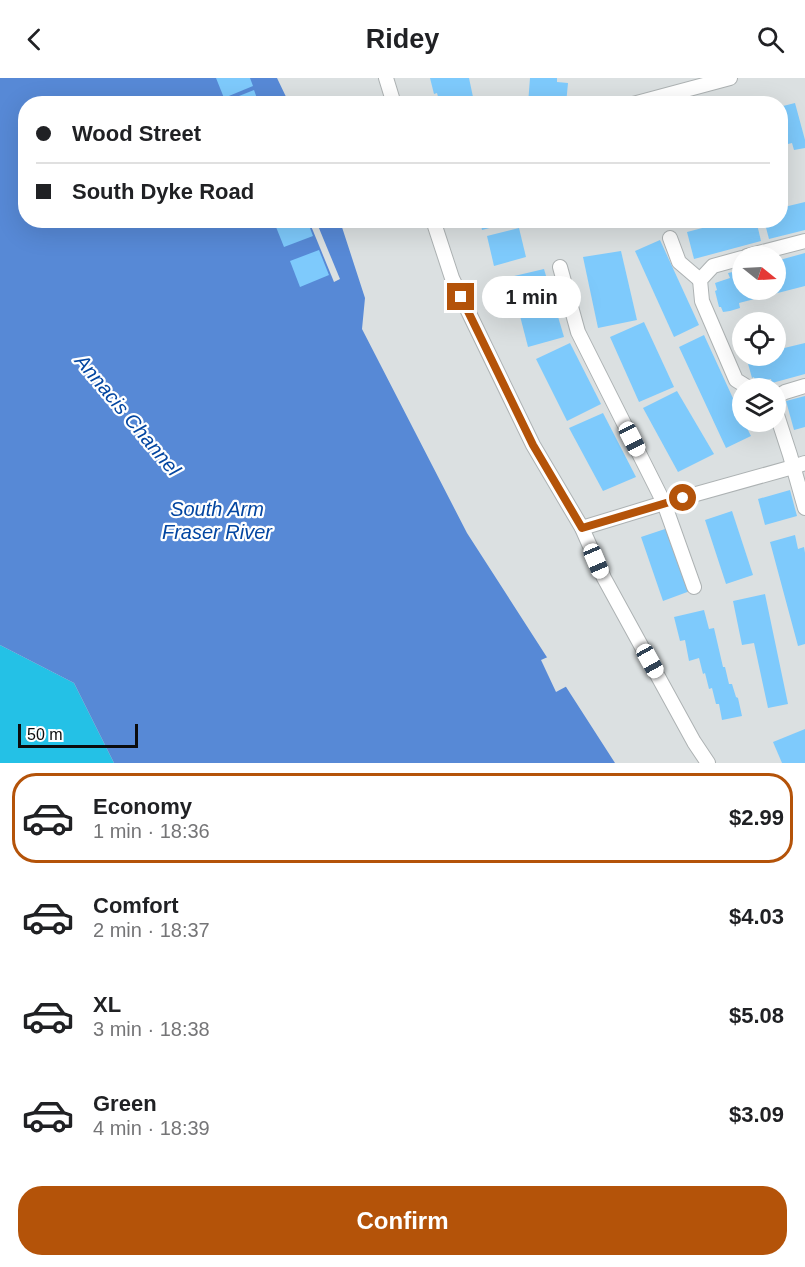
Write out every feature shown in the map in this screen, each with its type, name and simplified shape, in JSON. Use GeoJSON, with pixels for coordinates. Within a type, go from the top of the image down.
{"type":"FeatureCollection","features":[{"type":"Feature","properties":{"kind":"street"},"geometry":{"type":"LineString","coordinates":[[386,78],[392,96]]}},
{"type":"Feature","properties":{"kind":"street"},"geometry":{"type":"LineString","coordinates":[[663,96],[730,78]]}},
{"type":"Feature","properties":{"kind":"street"},"geometry":{"type":"LineString","coordinates":[[436,228],[452,278],[528,434],[582,528],[604,578],[694,742],[708,763]]}},
{"type":"Feature","properties":{"kind":"street"},"geometry":{"type":"LineString","coordinates":[[670,238],[679,262],[700,280],[702,301],[735,378]]}},
{"type":"Feature","properties":{"kind":"street"},"geometry":{"type":"LineString","coordinates":[[786,246],[805,241]]}},
{"type":"Feature","properties":{"kind":"street"},"geometry":{"type":"LineString","coordinates":[[700,280],[713,266],[732,261]]}},
{"type":"Feature","properties":{"kind":"street"},"geometry":{"type":"LineString","coordinates":[[560,267],[578,332],[664,503],[694,587]]}},
{"type":"Feature","properties":{"kind":"street"},"geometry":{"type":"LineString","coordinates":[[786,391],[805,386]]}},
{"type":"Feature","properties":{"kind":"street"},"geometry":{"type":"LineString","coordinates":[[785,432],[799,465],[805,508]]}},
{"type":"Feature","properties":{"kind":"street"},"geometry":{"type":"LineString","coordinates":[[582,528],[799,465]]}},
{"type":"Feature","properties":{"kind":"shaded area"},"geometry":{"type":"Polygon","coordinates":[[[0,645],[74,683],[114,763],[0,763],[0,645]]]}},
{"type":"Feature","properties":{"kind":"water","name":"South Arm Fraser River"},"geometry":{"type":"Polygon","coordinates":[[[0,78],[277,78],[286,96],[18,96],[18,228],[342,228],[365,298],[362,329],[467,533],[615,763],[114,763],[74,683],[0,645],[0,78]]]}},
{"type":"Feature","properties":{"kind":"pier"},"geometry":{"type":"Polygon","coordinates":[[[312,228],[319,228],[340,279],[334,282],[312,228]]]}},
{"type":"Feature","properties":{"kind":"pier"},"geometry":{"type":"Polygon","coordinates":[[[550,656],[569,685],[556,692],[541,660],[550,656]]]}},
{"type":"Feature","properties":{"kind":"building"},"geometry":{"type":"Polygon","coordinates":[[[216,78],[250,78],[253,86],[223,96],[216,78]]]}},
{"type":"Feature","properties":{"kind":"building"},"geometry":{"type":"Polygon","coordinates":[[[430,78],[469,78],[473,96],[438,96],[437,93],[434,94],[430,78]]]}},
{"type":"Feature","properties":{"kind":"building"},"geometry":{"type":"Polygon","coordinates":[[[530,78],[557,78],[557,82],[568,83],[567,96],[529,96],[530,78]]]}},
{"type":"Feature","properties":{"kind":"building"},"geometry":{"type":"Polygon","coordinates":[[[254,90],[256,96],[239,96],[254,90]]]}},
{"type":"Feature","properties":{"kind":"building"},"geometry":{"type":"Polygon","coordinates":[[[795,103],[805,148],[794,150],[792,143],[788,144],[788,105],[795,103]]]}},
{"type":"Feature","properties":{"kind":"building"},"geometry":{"type":"Polygon","coordinates":[[[805,202],[805,230],[769,239],[766,228],[788,228],[788,206],[805,202]]]}},
{"type":"Feature","properties":{"kind":"building"},"geometry":{"type":"Polygon","coordinates":[[[276,228],[310,228],[313,236],[284,247],[276,228]]]}},
{"type":"Feature","properties":{"kind":"building"},"geometry":{"type":"Polygon","coordinates":[[[519,228],[526,257],[494,266],[487,236],[519,228]]]}},
{"type":"Feature","properties":{"kind":"building"},"geometry":{"type":"Polygon","coordinates":[[[702,228],[758,228],[761,241],[732,246],[732,249],[694,259],[687,232],[702,228]]]}},
{"type":"Feature","properties":{"kind":"building"},"geometry":{"type":"Polygon","coordinates":[[[660,240],[699,325],[674,337],[635,251],[660,240]]]}},
{"type":"Feature","properties":{"kind":"building"},"geometry":{"type":"Polygon","coordinates":[[[319,250],[329,275],[300,287],[290,261],[319,250]]]}},
{"type":"Feature","properties":{"kind":"building"},"geometry":{"type":"Polygon","coordinates":[[[621,251],[637,320],[598,328],[583,257],[621,251]]]}},
{"type":"Feature","properties":{"kind":"building"},"geometry":{"type":"Polygon","coordinates":[[[805,253],[805,286],[786,291],[786,258],[805,253]]]}},
{"type":"Feature","properties":{"kind":"building"},"geometry":{"type":"Polygon","coordinates":[[[544,269],[564,337],[528,347],[510,277],[544,269]]]}},
{"type":"Feature","properties":{"kind":"building"},"geometry":{"type":"Polygon","coordinates":[[[732,272],[732,300],[751,300],[739,303],[740,308],[723,312],[719,307],[715,283],[730,278],[728,273],[732,272]]]}},
{"type":"Feature","properties":{"kind":"building"},"geometry":{"type":"Polygon","coordinates":[[[644,322],[674,387],[639,402],[610,337],[644,322]]]}},
{"type":"Feature","properties":{"kind":"building"},"geometry":{"type":"Polygon","coordinates":[[[704,335],[732,396],[732,432],[749,432],[751,436],[726,448],[679,347],[704,335]]]}},
{"type":"Feature","properties":{"kind":"building"},"geometry":{"type":"Polygon","coordinates":[[[570,343],[601,404],[567,421],[536,359],[570,343]]]}},
{"type":"Feature","properties":{"kind":"building"},"geometry":{"type":"Polygon","coordinates":[[[805,343],[805,374],[786,379],[752,378],[749,366],[786,366],[786,348],[805,343]]]}},
{"type":"Feature","properties":{"kind":"building"},"geometry":{"type":"Polygon","coordinates":[[[677,391],[714,454],[678,472],[643,408],[677,391]]]}},
{"type":"Feature","properties":{"kind":"building"},"geometry":{"type":"Polygon","coordinates":[[[805,396],[805,427],[794,430],[786,401],[805,396]]]}},
{"type":"Feature","properties":{"kind":"building"},"geometry":{"type":"Polygon","coordinates":[[[603,413],[636,477],[603,491],[569,428],[603,413]]]}},
{"type":"Feature","properties":{"kind":"building"},"geometry":{"type":"Polygon","coordinates":[[[790,490],[797,516],[765,525],[758,499],[790,490]]]}},
{"type":"Feature","properties":{"kind":"building"},"geometry":{"type":"Polygon","coordinates":[[[732,511],[753,575],[726,584],[705,520],[732,511]]]}},
{"type":"Feature","properties":{"kind":"building"},"geometry":{"type":"Polygon","coordinates":[[[668,528],[690,591],[663,601],[641,537],[668,528]]]}},
{"type":"Feature","properties":{"kind":"building"},"geometry":{"type":"Polygon","coordinates":[[[795,535],[798,549],[804,547],[805,553],[805,644],[798,646],[770,542],[795,535]]]}},
{"type":"Feature","properties":{"kind":"building"},"geometry":{"type":"Polygon","coordinates":[[[765,594],[788,704],[768,708],[754,643],[742,645],[733,601],[765,594]]]}},
{"type":"Feature","properties":{"kind":"building"},"geometry":{"type":"Polygon","coordinates":[[[704,610],[709,629],[714,628],[723,667],[725,667],[729,684],[732,684],[738,698],[742,716],[722,720],[719,704],[716,704],[712,688],[709,689],[699,658],[689,661],[685,640],[680,641],[674,617],[704,610]]]}},
{"type":"Feature","properties":{"kind":"building"},"geometry":{"type":"Polygon","coordinates":[[[805,729],[805,763],[782,763],[773,742],[805,729]]]}},
{"type":"Feature","properties":{"kind":"route"},"geometry":{"type":"LineString","coordinates":[[461,297],[533,445],[582,528],[683,498]]}},
{"type":"Feature","properties":{"kind":"water label","name":"Annacis Channel"},"geometry":{"type":"Point","coordinates":[128,415]}}]}
